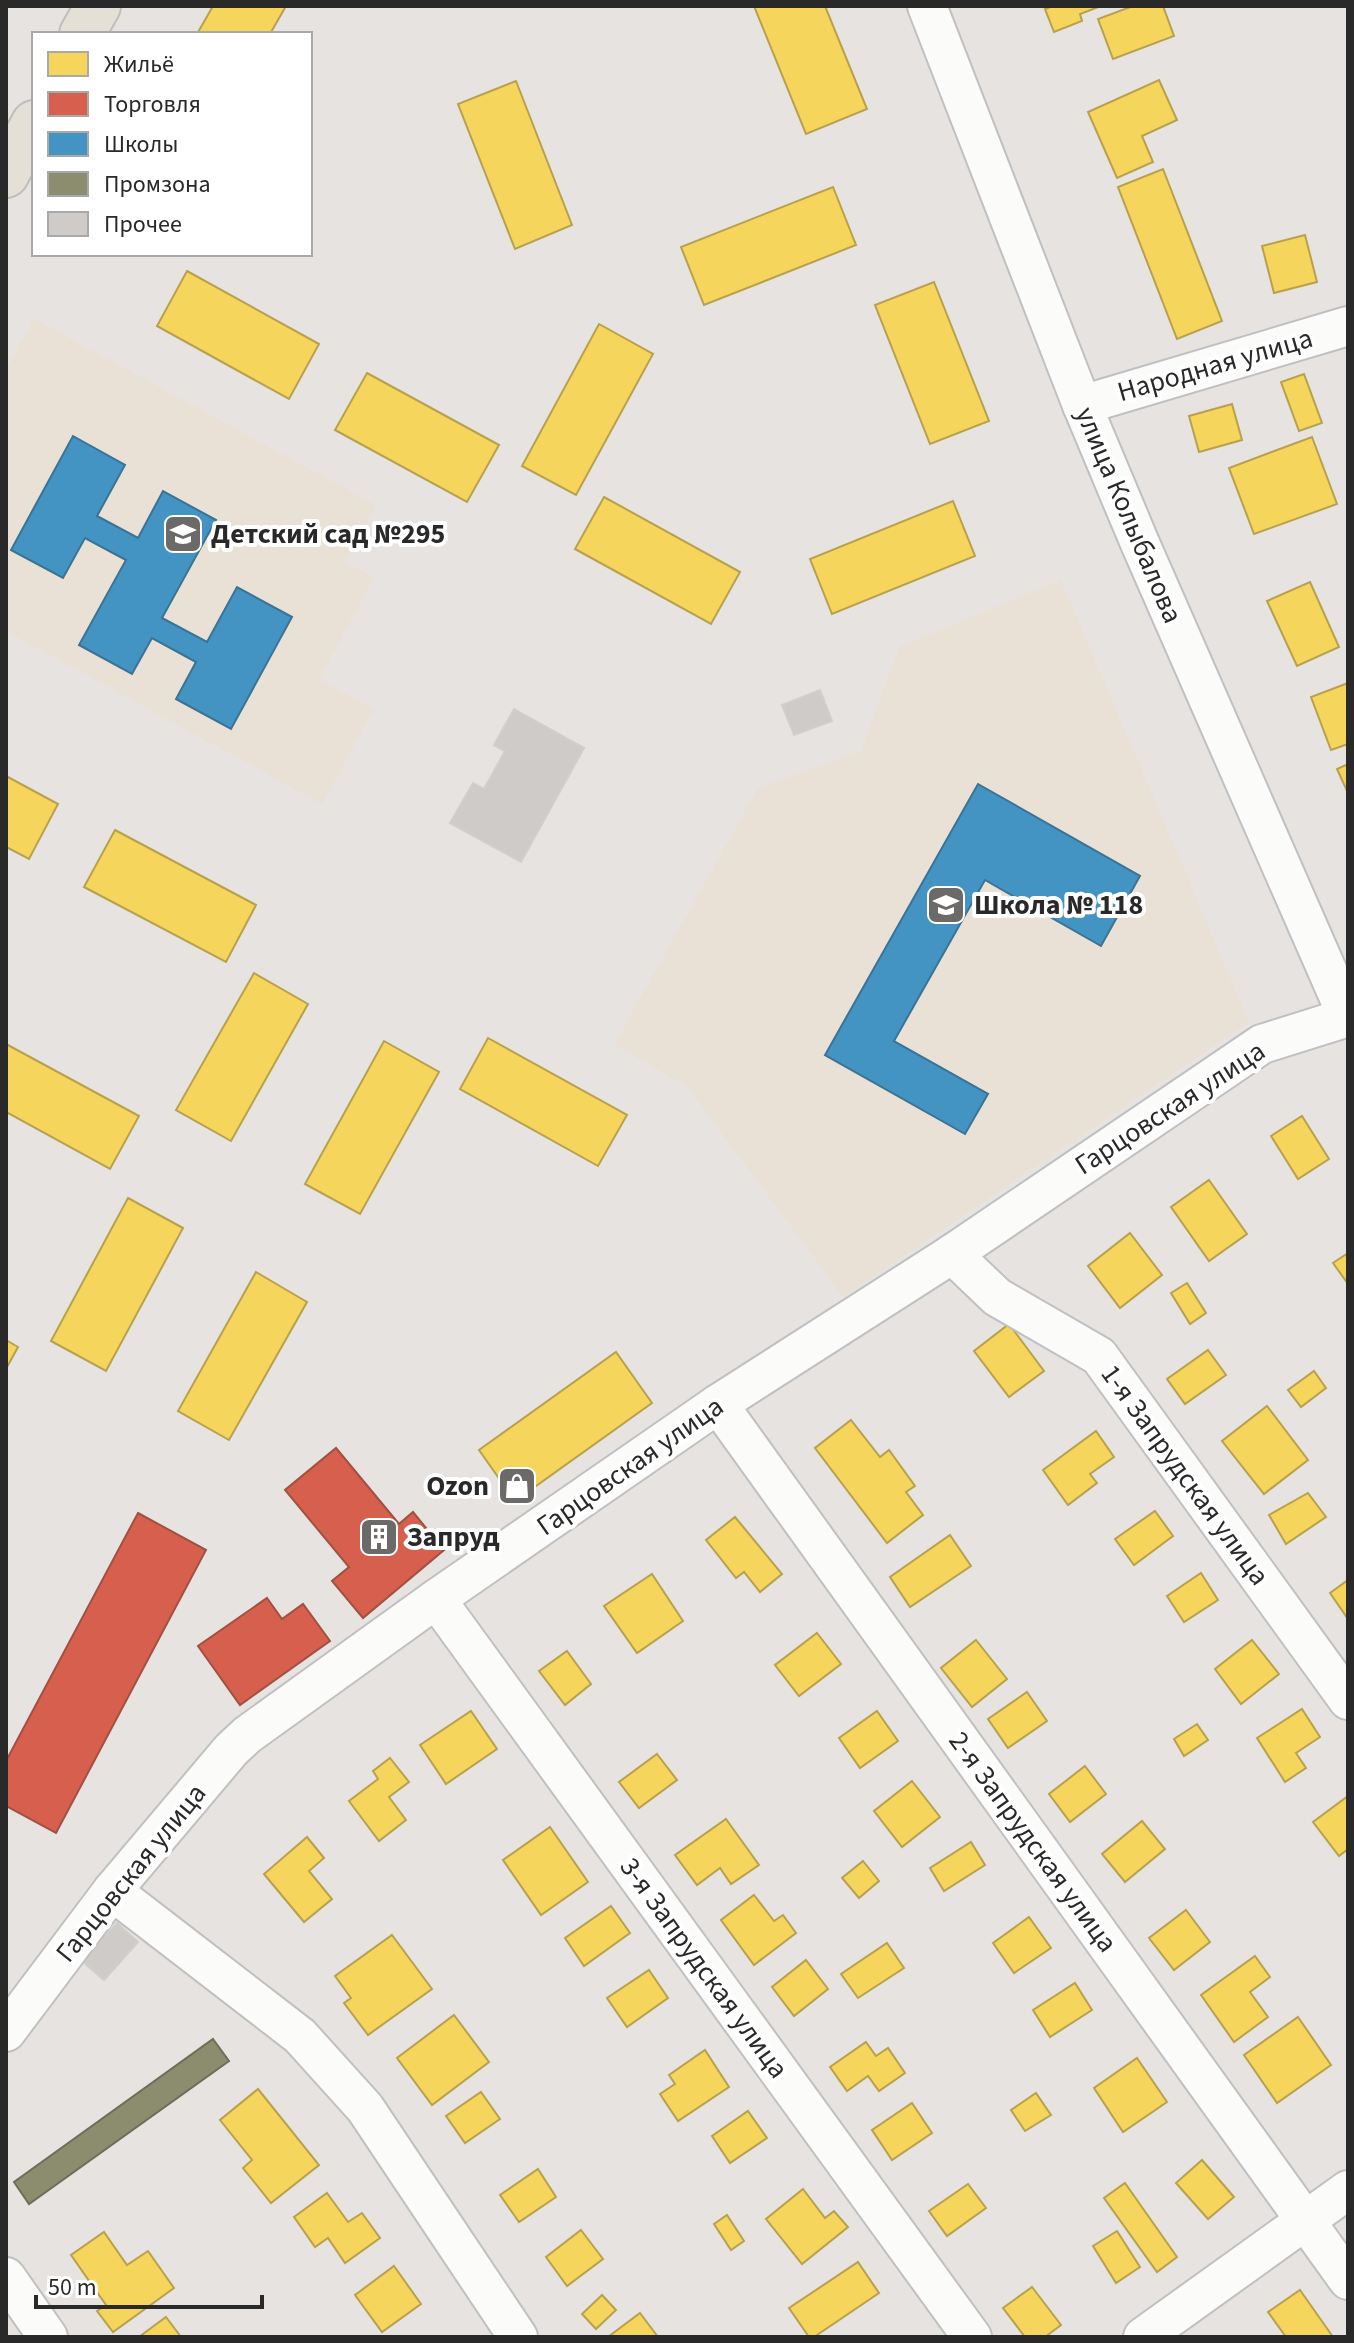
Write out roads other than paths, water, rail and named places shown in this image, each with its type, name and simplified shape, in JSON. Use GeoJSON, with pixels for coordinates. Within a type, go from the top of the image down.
{"type":"FeatureCollection","features":[{"type":"Feature","properties":{"kind":"main road"},"geometry":{"type":"LineString","coordinates":[[83,32],[98,6]]}},
{"type":"Feature","properties":{"kind":"main road"},"geometry":{"type":"LineString","coordinates":[[6,175],[32,127]]}},
{"type":"Feature","properties":{"kind":"street","name":"улица Колыбалова"},"geometry":{"type":"LineString","coordinates":[[927,6],[1082,405],[1348,1017]]}},
{"type":"Feature","properties":{"kind":"street","name":"Народная улица"},"geometry":{"type":"LineString","coordinates":[[1082,405],[1348,326]]}},
{"type":"Feature","properties":{"kind":"street","name":"Гарцовская улица"},"geometry":{"type":"LineString","coordinates":[[6,2032],[112,1891],[247,1735],[436,1599],[718,1404],[952,1254],[1262,1044],[1348,1017]]}},
{"type":"Feature","properties":{"kind":"street","name":"1-я Запрудская улица"},"geometry":{"type":"LineString","coordinates":[[952,1254],[997,1297],[1099,1356],[1348,1700]]}},
{"type":"Feature","properties":{"kind":"street","name":"2-я Запрудская улица"},"geometry":{"type":"LineString","coordinates":[[718,1404],[1348,2280]]}},
{"type":"Feature","properties":{"kind":"street","name":"3-я Запрудская улица"},"geometry":{"type":"LineString","coordinates":[[436,1599],[972,2337]]}},
{"type":"Feature","properties":{"kind":"street"},"geometry":{"type":"LineString","coordinates":[[112,1891],[300,2036],[365,2108],[518,2337]]}},
{"type":"Feature","properties":{"kind":"street"},"geometry":{"type":"LineString","coordinates":[[1143,2337],[1348,2190]]}},
{"type":"Feature","properties":{"kind":"street"},"geometry":{"type":"LineString","coordinates":[[6,2277],[48,2337]]}},
{"type":"Feature","properties":{"kind":"place","name":"Детский сад №295"},"geometry":{"type":"Point","coordinates":[183,534]}},
{"type":"Feature","properties":{"kind":"place","name":"Школа № 118"},"geometry":{"type":"Point","coordinates":[946,905]}},
{"type":"Feature","properties":{"kind":"place","name":"Ozon"},"geometry":{"type":"Point","coordinates":[517,1486]}},
{"type":"Feature","properties":{"kind":"place","name":"Запруд"},"geometry":{"type":"Point","coordinates":[379,1537]}}]}
